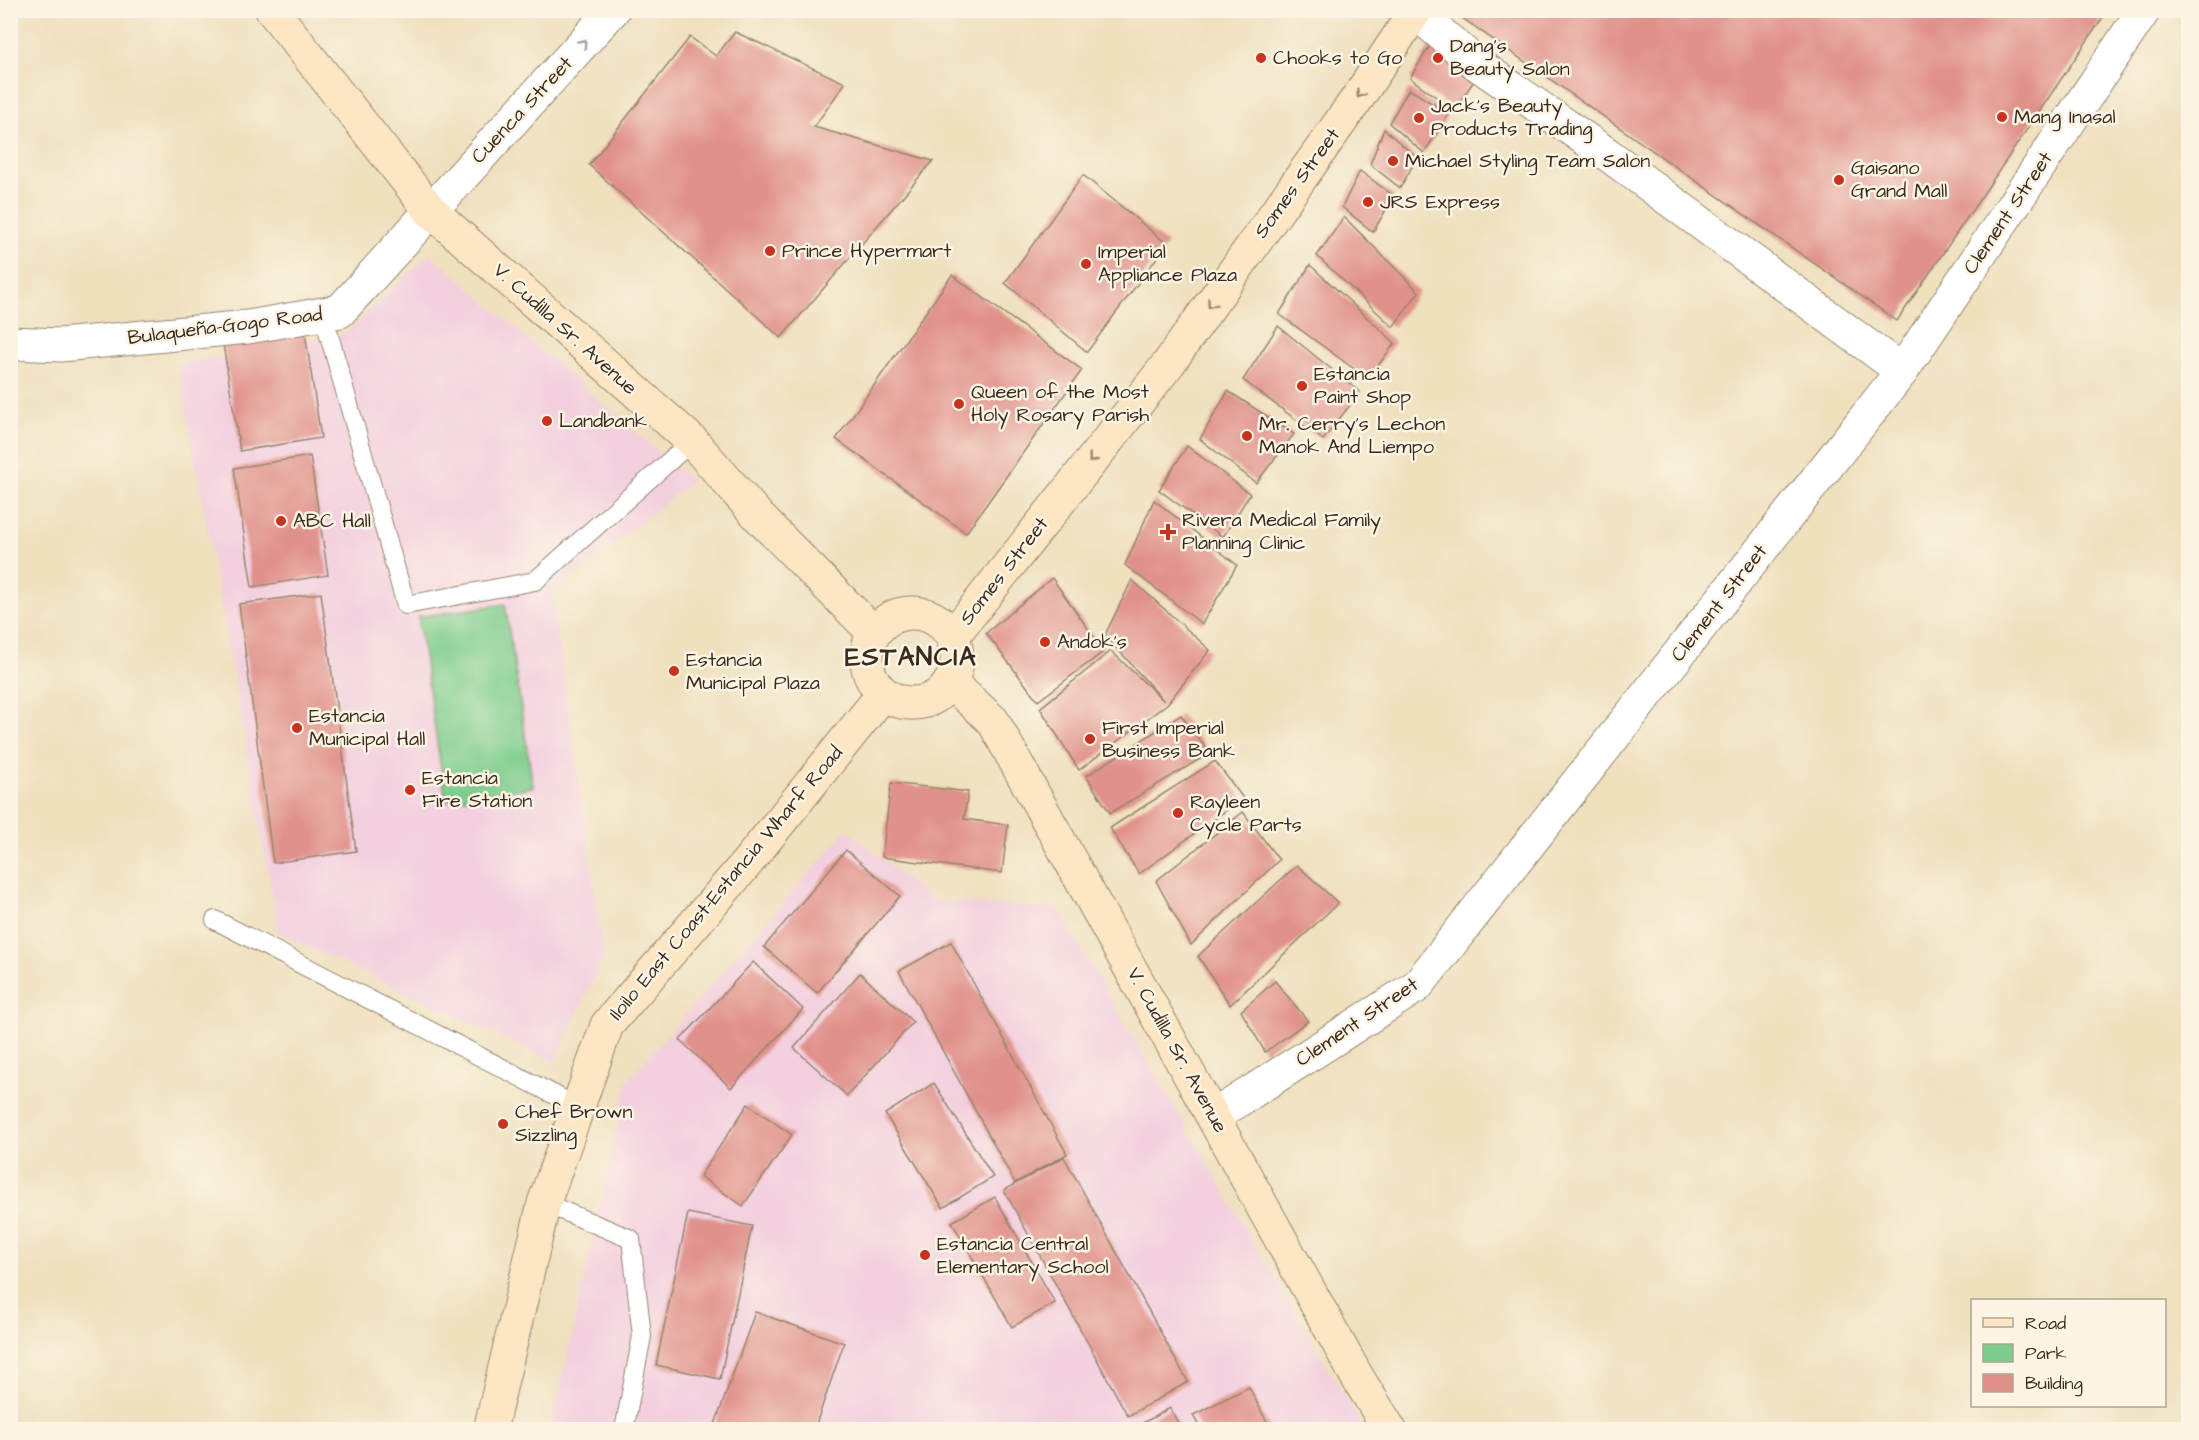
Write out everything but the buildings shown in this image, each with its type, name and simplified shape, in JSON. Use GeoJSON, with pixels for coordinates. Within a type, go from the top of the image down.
{"type":"FeatureCollection","features":[{"type":"Feature","properties":{"kind":"main road","name":"V. Cudilla Sr. Avenue"},"geometry":{"type":"LineString","coordinates":[[272,10],[430,210],[692,441],[758,516],[874,633]]}},
{"type":"Feature","properties":{"kind":"main road","name":"Somes Street"},"geometry":{"type":"LineString","coordinates":[[952,637],[1169,363],[1359,96],[1416,11]]}},
{"type":"Feature","properties":{"kind":"main road"},"geometry":{"type":"LineString","coordinates":[[921,614],[944,626],[952,637],[956,659],[950,682],[940,693],[927,701],[912,703],[896,701],[883,694],[874,684],[868,671],[868,645],[874,633],[894,616],[921,614]]}},
{"type":"Feature","properties":{"kind":"main road","name":"V. Cudilla Sr. Avenue"},"geometry":{"type":"LineString","coordinates":[[950,682],[993,721],[1356,1375],[1390,1430]]}},
{"type":"Feature","properties":{"kind":"main road","name":"Iloilo East Coast-Estancia Wharf Road"},"geometry":{"type":"LineString","coordinates":[[490,1430],[543,1203],[607,1025],[746,864],[883,694]]}},
{"type":"Feature","properties":{"kind":"street","name":"Cuenca Street"},"geometry":{"type":"LineString","coordinates":[[430,210],[613,10]]}},
{"type":"Feature","properties":{"kind":"street","name":"Clement Street"},"geometry":{"type":"LineString","coordinates":[[1214,1116],[1417,986],[1902,370],[2144,10]]}},
{"type":"Feature","properties":{"kind":"street"},"geometry":{"type":"LineString","coordinates":[[1416,11],[1477,64],[1607,154],[1902,370]]}},
{"type":"Feature","properties":{"kind":"street","name":"Bulaqueña-Gogo Road"},"geometry":{"type":"LineString","coordinates":[[10,343],[73,344],[248,327],[340,311],[430,210]]}},
{"type":"Feature","properties":{"kind":"lane"},"geometry":{"type":"LineString","coordinates":[[323,314],[406,605],[535,581],[692,441]]}},
{"type":"Feature","properties":{"kind":"lane"},"geometry":{"type":"LineString","coordinates":[[215,920],[578,1107]]}},
{"type":"Feature","properties":{"kind":"lane"},"geometry":{"type":"LineString","coordinates":[[543,1203],[631,1239],[642,1335],[624,1430]]}},
{"type":"Feature","properties":{"kind":"shaded area"},"geometry":{"type":"Polygon","coordinates":[[[430,254],[692,481],[552,594],[604,956],[555,1062],[279,933],[178,364],[345,333],[430,254]]]}},
{"type":"Feature","properties":{"kind":"shaded area","name":"Estancia Central Elementary School"},"geometry":{"type":"Polygon","coordinates":[[[847,830],[933,901],[1058,909],[1364,1429],[551,1430],[627,1081],[847,830]]]}},
{"type":"Feature","properties":{"kind":"green space"},"geometry":{"type":"Polygon","coordinates":[[[505,604],[533,787],[446,801],[418,617],[505,604]]]}},
{"type":"Feature","properties":{"kind":"place","name":"Chooks to Go"},"geometry":{"type":"Point","coordinates":[1261,58]}},
{"type":"Feature","properties":{"kind":"place","name":"Dang's Beauty Salon"},"geometry":{"type":"Point","coordinates":[1438,58]}},
{"type":"Feature","properties":{"kind":"place","name":"Mang Inasal"},"geometry":{"type":"Point","coordinates":[2002,117]}},
{"type":"Feature","properties":{"kind":"place","name":"Jack's Beauty Products Trading"},"geometry":{"type":"Point","coordinates":[1419,118]}},
{"type":"Feature","properties":{"kind":"place","name":"Michael Styling Team Salon"},"geometry":{"type":"Point","coordinates":[1393,161]}},
{"type":"Feature","properties":{"kind":"place","name":"Gaisano Grand Mall"},"geometry":{"type":"Point","coordinates":[1839,180]}},
{"type":"Feature","properties":{"kind":"place","name":"JRS Express"},"geometry":{"type":"Point","coordinates":[1368,202]}},
{"type":"Feature","properties":{"kind":"place","name":"Prince Hypermart"},"geometry":{"type":"Point","coordinates":[770,251]}},
{"type":"Feature","properties":{"kind":"place","name":"Imperial Appliance Plaza"},"geometry":{"type":"Point","coordinates":[1086,264]}},
{"type":"Feature","properties":{"kind":"place","name":"Estancia Paint Shop"},"geometry":{"type":"Point","coordinates":[1302,386]}},
{"type":"Feature","properties":{"kind":"place","name":"Queen of the Most Holy Rosary Parish"},"geometry":{"type":"Point","coordinates":[959,404]}},
{"type":"Feature","properties":{"kind":"place","name":"Landbank"},"geometry":{"type":"Point","coordinates":[547,421]}},
{"type":"Feature","properties":{"kind":"place","name":"Mr. Cerry's Lechon Manok And Liempo"},"geometry":{"type":"Point","coordinates":[1247,436]}},
{"type":"Feature","properties":{"kind":"place","name":"ABC Hall"},"geometry":{"type":"Point","coordinates":[281,521]}},
{"type":"Feature","properties":{"kind":"place","name":"Rivera Medical Family Planning Clinic"},"geometry":{"type":"Point","coordinates":[1168,532]}},
{"type":"Feature","properties":{"kind":"place","name":"Andok's"},"geometry":{"type":"Point","coordinates":[1045,642]}},
{"type":"Feature","properties":{"kind":"place","name":"Estancia Municipal Plaza"},"geometry":{"type":"Point","coordinates":[674,671]}},
{"type":"Feature","properties":{"kind":"place","name":"Estancia Municipal Hall"},"geometry":{"type":"Point","coordinates":[297,728]}},
{"type":"Feature","properties":{"kind":"place","name":"First Imperial Business Bank"},"geometry":{"type":"Point","coordinates":[1090,739]}},
{"type":"Feature","properties":{"kind":"place","name":"Estancia Fire Station"},"geometry":{"type":"Point","coordinates":[410,790]}},
{"type":"Feature","properties":{"kind":"place","name":"Rayleen Cycle Parts"},"geometry":{"type":"Point","coordinates":[1178,813]}},
{"type":"Feature","properties":{"kind":"place","name":"Chef Brown Sizzling"},"geometry":{"type":"Point","coordinates":[503,1124]}},
{"type":"Feature","properties":{"kind":"place","name":"Estancia Central Elementary School"},"geometry":{"type":"Point","coordinates":[925,1255]}},
{"type":"Feature","properties":{"kind":"district","name":"ESTANCIA"},"geometry":{"type":"Point","coordinates":[911,657]}}]}
